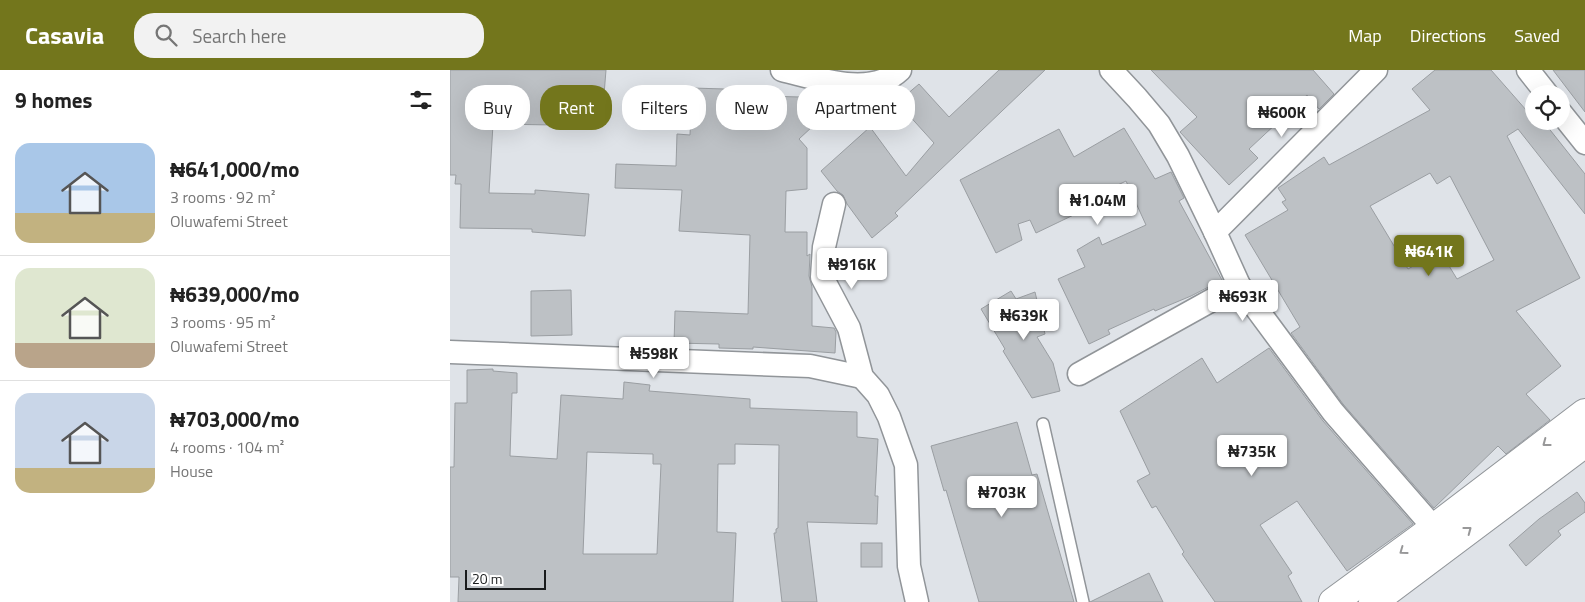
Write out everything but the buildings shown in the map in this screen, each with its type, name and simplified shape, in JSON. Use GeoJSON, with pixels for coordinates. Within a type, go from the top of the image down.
{"type":"FeatureCollection","features":[{"type":"Feature","properties":{"kind":"main road"},"geometry":{"type":"LineString","coordinates":[[1333,602],[1585,413]]}},
{"type":"Feature","properties":{"kind":"main road"},"geometry":{"type":"LineString","coordinates":[[1373,602],[1585,443]]}},
{"type":"Feature","properties":{"kind":"street"},"geometry":{"type":"LineString","coordinates":[[782,70],[854,85],[877,83],[900,70]]}},
{"type":"Feature","properties":{"kind":"street"},"geometry":{"type":"LineString","coordinates":[[1111,70],[1159,124],[1178,156],[1216,232],[1239,285],[1333,412],[1434,528]]}},
{"type":"Feature","properties":{"kind":"street"},"geometry":{"type":"LineString","coordinates":[[1216,232],[1376,70]]}},
{"type":"Feature","properties":{"kind":"street"},"geometry":{"type":"LineString","coordinates":[[1528,70],[1539,85]]}},
{"type":"Feature","properties":{"kind":"street"},"geometry":{"type":"LineString","coordinates":[[1570,125],[1585,144]]}},
{"type":"Feature","properties":{"kind":"street"},"geometry":{"type":"LineString","coordinates":[[834,204],[824,247],[822,277],[849,328],[862,377],[878,396],[889,417],[906,465],[909,566],[917,602]]}},
{"type":"Feature","properties":{"kind":"street"},"geometry":{"type":"LineString","coordinates":[[1079,374],[1239,285]]}},
{"type":"Feature","properties":{"kind":"street"},"geometry":{"type":"LineString","coordinates":[[450,352],[810,366],[862,377]]}},
{"type":"Feature","properties":{"kind":"lane"},"geometry":{"type":"LineString","coordinates":[[1043,424],[1083,602]]}}]}
